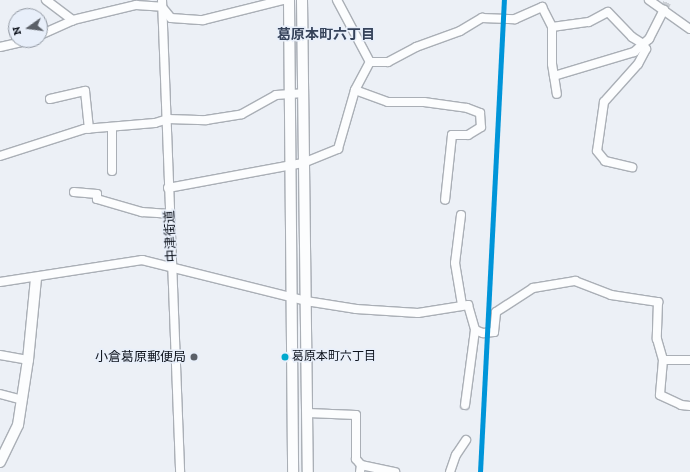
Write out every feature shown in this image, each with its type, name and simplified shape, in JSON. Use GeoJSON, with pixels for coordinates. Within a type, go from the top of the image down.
{"type":"FeatureCollection","features":[{"type":"Feature","properties":{"kind":"street"},"geometry":{"type":"LineString","coordinates":[[46,0],[73,20]]}},
{"type":"Feature","properties":{"kind":"street"},"geometry":{"type":"LineString","coordinates":[[48,31],[73,20],[136,5],[162,3],[171,18],[203,20],[283,0]]}},
{"type":"Feature","properties":{"kind":"street"},"geometry":{"type":"LineString","coordinates":[[289,0],[288,93],[293,472]]}},
{"type":"Feature","properties":{"kind":"street"},"geometry":{"type":"LineString","coordinates":[[302,0],[308,472]]}},
{"type":"Feature","properties":{"kind":"street"},"geometry":{"type":"LineString","coordinates":[[337,0],[370,62]]}},
{"type":"Feature","properties":{"kind":"street"},"geometry":{"type":"LineString","coordinates":[[649,0],[690,29]]}},
{"type":"Feature","properties":{"kind":"street","name":"中津街道"},"geometry":{"type":"LineString","coordinates":[[162,3],[168,119],[168,188],[180,472]]}},
{"type":"Feature","properties":{"kind":"street"},"geometry":{"type":"LineString","coordinates":[[370,62],[388,62],[416,47],[460,32],[482,18],[515,19],[542,7],[552,27],[552,64],[557,94]]}},
{"type":"Feature","properties":{"kind":"street"},"geometry":{"type":"LineString","coordinates":[[554,76],[634,52],[649,39],[664,10]]}},
{"type":"Feature","properties":{"kind":"street"},"geometry":{"type":"LineString","coordinates":[[552,27],[590,22],[608,12],[646,49],[638,64],[604,102],[597,151],[605,161],[632,167]]}},
{"type":"Feature","properties":{"kind":"street"},"geometry":{"type":"LineString","coordinates":[[168,188],[303,163],[338,149],[355,90],[370,62]]}},
{"type":"Feature","properties":{"kind":"street"},"geometry":{"type":"LineString","coordinates":[[355,90],[388,102],[424,102],[467,108],[480,113],[481,127],[468,135],[452,135],[445,200]]}},
{"type":"Feature","properties":{"kind":"street"},"geometry":{"type":"LineString","coordinates":[[50,99],[85,91],[89,129]]}},
{"type":"Feature","properties":{"kind":"street"},"geometry":{"type":"LineString","coordinates":[[0,156],[89,129],[155,124],[168,119],[206,120],[242,114],[276,95],[303,93]]}},
{"type":"Feature","properties":{"kind":"street"},"geometry":{"type":"LineString","coordinates":[[112,127],[112,171]]}},
{"type":"Feature","properties":{"kind":"street"},"geometry":{"type":"LineString","coordinates":[[74,192],[97,194],[97,199],[142,212],[169,214]]}},
{"type":"Feature","properties":{"kind":"street"},"geometry":{"type":"LineString","coordinates":[[461,215],[454,263],[462,304]]}},
{"type":"Feature","properties":{"kind":"street"},"geometry":{"type":"LineString","coordinates":[[0,282],[36,278],[142,260],[306,302],[418,313],[462,304],[470,307],[475,330],[465,405]]}},
{"type":"Feature","properties":{"kind":"street"},"geometry":{"type":"LineString","coordinates":[[0,462],[18,425],[28,360],[36,278]]}},
{"type":"Feature","properties":{"kind":"street"},"geometry":{"type":"LineString","coordinates":[[475,330],[494,332],[496,312],[533,288],[575,281],[611,295],[658,302],[657,339],[663,360],[660,395],[681,405],[690,406]]}},
{"type":"Feature","properties":{"kind":"street"},"geometry":{"type":"LineString","coordinates":[[0,355],[28,360]]}},
{"type":"Feature","properties":{"kind":"street"},"geometry":{"type":"LineString","coordinates":[[663,360],[690,360]]}},
{"type":"Feature","properties":{"kind":"street"},"geometry":{"type":"LineString","coordinates":[[0,394],[22,400]]}},
{"type":"Feature","properties":{"kind":"street"},"geometry":{"type":"LineString","coordinates":[[308,413],[356,415],[356,459],[361,469],[395,472]]}},
{"type":"Feature","properties":{"kind":"street"},"geometry":{"type":"LineString","coordinates":[[450,472],[456,456],[466,440]]}},
{"type":"Feature","properties":{"kind":"tunnel"},"geometry":{"type":"LineString","coordinates":[[664,10],[668,0]]}},
{"type":"Feature","properties":{"kind":"transit line"},"geometry":{"type":"LineString","coordinates":[[480,472],[504,0]]}},
{"type":"Feature","properties":{"kind":"place","name":"小倉葛原郵便局"},"geometry":{"type":"Point","coordinates":[194,357]}},
{"type":"Feature","properties":{"kind":"place","name":"葛原本町六丁目"},"geometry":{"type":"Point","coordinates":[285,357]}},
{"type":"Feature","properties":{"kind":"district","name":"葛原本町六丁目"},"geometry":{"type":"Point","coordinates":[326,35]}}]}
